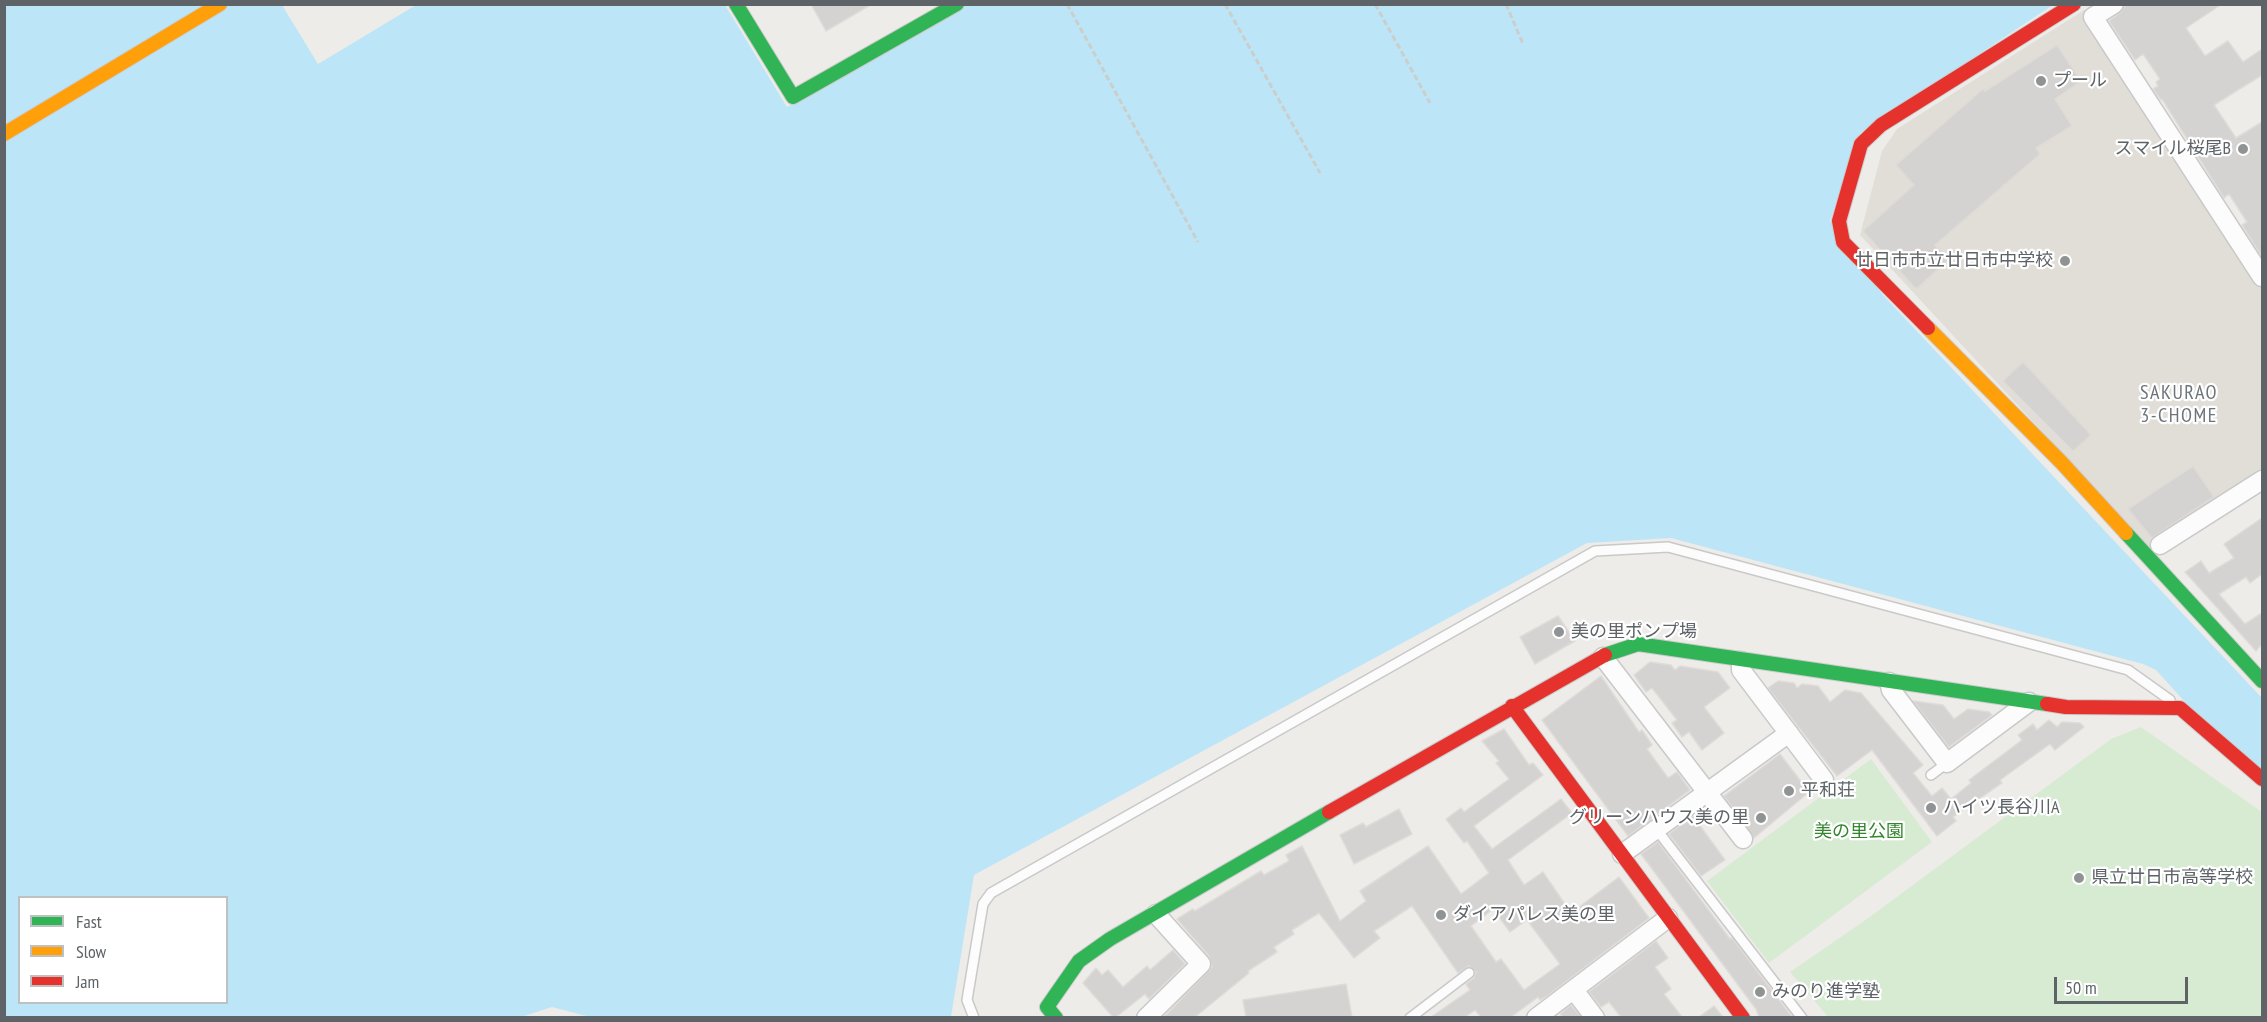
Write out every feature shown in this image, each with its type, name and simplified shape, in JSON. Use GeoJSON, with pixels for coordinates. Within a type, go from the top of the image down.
{"type":"FeatureCollection","features":[{"type":"Feature","properties":{"kind":"street"},"geometry":{"type":"LineString","coordinates":[[4,134],[220,4]]}},
{"type":"Feature","properties":{"kind":"street"},"geometry":{"type":"LineString","coordinates":[[736,4],[793,97],[957,4]]}},
{"type":"Feature","properties":{"kind":"street"},"geometry":{"type":"LineString","coordinates":[[2074,4],[1881,125],[1861,144],[1839,221],[1844,242],[2062,463],[2262,681]]}},
{"type":"Feature","properties":{"kind":"street"},"geometry":{"type":"LineString","coordinates":[[2114,4],[2093,17],[2262,277]]}},
{"type":"Feature","properties":{"kind":"street"},"geometry":{"type":"LineString","coordinates":[[2160,545],[2262,480]]}},
{"type":"Feature","properties":{"kind":"street"},"geometry":{"type":"LineString","coordinates":[[1048,1014],[1079,961],[1110,939],[1512,706],[1612,651],[1638,644],[1741,661],[2066,707],[2180,708],[2262,779]]}},
{"type":"Feature","properties":{"kind":"street"},"geometry":{"type":"LineString","coordinates":[[1603,657],[1743,838]]}},
{"type":"Feature","properties":{"kind":"street"},"geometry":{"type":"LineString","coordinates":[[1741,661],[1741,670],[1824,780]]}},
{"type":"Feature","properties":{"kind":"street"},"geometry":{"type":"LineString","coordinates":[[1889,682],[1891,690],[1947,763],[2029,702]]}},
{"type":"Feature","properties":{"kind":"street"},"geometry":{"type":"LineString","coordinates":[[1512,706],[1743,1017]]}},
{"type":"Feature","properties":{"kind":"street"},"geometry":{"type":"LineString","coordinates":[[1622,854],[1789,733]]}},
{"type":"Feature","properties":{"kind":"street"},"geometry":{"type":"LineString","coordinates":[[1146,1017],[1201,964],[1156,914]]}},
{"type":"Feature","properties":{"kind":"street"},"geometry":{"type":"LineString","coordinates":[[1536,1017],[1668,918]]}},
{"type":"Feature","properties":{"kind":"street"},"geometry":{"type":"LineString","coordinates":[[1574,990],[1595,1017]]}},
{"type":"Feature","properties":{"kind":"lane"},"geometry":{"type":"LineString","coordinates":[[974,1017],[967,1000],[984,904],[991,893],[1595,551],[1668,547],[2128,670],[2180,708]]}},
{"type":"Feature","properties":{"kind":"lane"},"geometry":{"type":"LineString","coordinates":[[1931,775],[1947,763]]}},
{"type":"Feature","properties":{"kind":"lane"},"geometry":{"type":"LineString","coordinates":[[1657,830],[1802,1017]]}},
{"type":"Feature","properties":{"kind":"lane"},"geometry":{"type":"LineString","coordinates":[[1410,1017],[1469,974]]}},
{"type":"Feature","properties":{"kind":"path"},"geometry":{"type":"LineString","coordinates":[[1067,4],[1198,242]]}},
{"type":"Feature","properties":{"kind":"path"},"geometry":{"type":"LineString","coordinates":[[1225,4],[1320,173]]}},
{"type":"Feature","properties":{"kind":"path"},"geometry":{"type":"LineString","coordinates":[[1375,4],[1430,103]]}},
{"type":"Feature","properties":{"kind":"path"},"geometry":{"type":"LineString","coordinates":[[1506,4],[1523,44]]}},
{"type":"Feature","properties":{"kind":"shaded area","name":"廿日市市立廿日市中学校"},"geometry":{"type":"Polygon","coordinates":[[[2084,10],[2262,287],[2262,476],[2151,549],[1860,235],[1882,151],[1897,129],[2084,10]]]}},
{"type":"Feature","properties":{"kind":"green space","name":"県立廿日市高等学校"},"geometry":{"type":"Polygon","coordinates":[[[2141,727],[2262,812],[2262,1017],[1828,1017],[1790,972],[1864,921],[2111,739],[2141,727]]]}},
{"type":"Feature","properties":{"kind":"green space","name":"美の里公園"},"geometry":{"type":"Polygon","coordinates":[[[1871,759],[1932,842],[1769,963],[1707,881],[1871,759]]]}},
{"type":"Feature","properties":{"kind":"water"},"geometry":{"type":"Polygon","coordinates":[[[5,5],[282,5],[318,64],[416,5],[725,5],[787,107],[967,5],[2053,5],[1860,133],[1830,221],[1882,294],[2262,698],[2262,771],[2223,744],[2156,670],[2143,664],[1671,538],[1587,543],[974,875],[951,1017],[594,1018],[552,1007],[518,1018],[5,1018],[5,5]]]}},
{"type":"Feature","properties":{"kind":"building"},"geometry":{"type":"Polygon","coordinates":[[[811,4],[872,4],[826,31],[811,4]]]}},
{"type":"Feature","properties":{"kind":"building"},"geometry":{"type":"Polygon","coordinates":[[[2127,4],[2222,4],[2186,28],[2205,56],[2228,41],[2243,62],[2262,49],[2262,75],[2214,105],[2236,138],[2262,122],[2262,257],[2242,225],[2247,222],[2229,194],[2224,198],[2162,99],[2153,89],[2158,86],[2156,82],[2160,79],[2143,54],[2135,60],[2109,21],[2127,4]]]}},
{"type":"Feature","properties":{"kind":"building"},"geometry":{"type":"Polygon","coordinates":[[[2057,45],[2081,81],[2055,99],[2072,126],[2036,148],[2040,154],[1935,245],[1948,260],[1916,289],[1863,231],[1914,185],[1896,165],[1983,89],[1985,91],[2057,45]]]}},
{"type":"Feature","properties":{"kind":"building"},"geometry":{"type":"Polygon","coordinates":[[[2023,362],[2091,435],[2073,451],[2003,381],[2023,362]]]}},
{"type":"Feature","properties":{"kind":"building"},"geometry":{"type":"Polygon","coordinates":[[[2193,466],[2214,497],[2152,538],[2128,509],[2193,466]]]}},
{"type":"Feature","properties":{"kind":"building"},"geometry":{"type":"Polygon","coordinates":[[[2262,518],[2262,574],[2250,583],[2246,577],[2219,594],[2245,624],[2262,613],[2262,644],[2256,651],[2185,572],[2201,561],[2209,573],[2234,558],[2224,544],[2262,518]]]}},
{"type":"Feature","properties":{"kind":"building","name":"美の里ポンプ場"},"geometry":{"type":"Polygon","coordinates":[[[1558,616],[1575,641],[1535,664],[1520,637],[1558,616]]]}},
{"type":"Feature","properties":{"kind":"building"},"geometry":{"type":"Polygon","coordinates":[[[1650,662],[1671,665],[1675,670],[1680,666],[1718,672],[1730,688],[1704,707],[1724,733],[1702,750],[1689,732],[1682,737],[1672,723],[1677,720],[1652,688],[1646,692],[1634,675],[1650,662]]]}},
{"type":"Feature","properties":{"kind":"building"},"geometry":{"type":"Polygon","coordinates":[[[1601,676],[1639,732],[1642,730],[1652,745],[1647,749],[1668,778],[1677,772],[1690,790],[1628,836],[1542,720],[1601,676]]]}},
{"type":"Feature","properties":{"kind":"building"},"geometry":{"type":"Polygon","coordinates":[[[1778,681],[1794,683],[1797,688],[1802,684],[1818,686],[1830,702],[1845,690],[1861,693],[1923,765],[1913,773],[1932,796],[1942,788],[1951,799],[1971,783],[1969,780],[2022,740],[2018,735],[2033,724],[2037,730],[2049,720],[2057,727],[2062,722],[2080,723],[2084,727],[2055,750],[2050,744],[2000,780],[2002,783],[1953,817],[1956,821],[1937,836],[1872,750],[1837,776],[1768,688],[1778,681]]]}},
{"type":"Feature","properties":{"kind":"building"},"geometry":{"type":"Polygon","coordinates":[[[1913,701],[1943,705],[1954,719],[1968,709],[1989,712],[1992,715],[1949,747],[1913,701]]]}},
{"type":"Feature","properties":{"kind":"building"},"geometry":{"type":"Polygon","coordinates":[[[1504,729],[1529,765],[1533,763],[1543,775],[1474,826],[1492,849],[1561,799],[1572,813],[1508,860],[1524,885],[1543,872],[1571,913],[1619,877],[1649,918],[1547,996],[1540,1000],[1538,997],[1511,1017],[1481,1017],[1475,1010],[1465,1017],[1431,1017],[1470,990],[1466,984],[1474,978],[1476,972],[1469,966],[1458,973],[1412,906],[1374,931],[1380,938],[1354,958],[1319,913],[1292,930],[1294,934],[1274,947],[1277,952],[1248,971],[1249,973],[1195,1017],[1164,1017],[1212,967],[1209,956],[1177,919],[1193,909],[1195,911],[1261,871],[1264,875],[1289,861],[1286,855],[1302,846],[1340,921],[1366,901],[1360,891],[1428,846],[1461,894],[1489,873],[1467,841],[1464,843],[1446,819],[1461,808],[1464,812],[1509,779],[1496,763],[1499,761],[1482,741],[1504,729]],[[1493,909],[1471,926],[1496,962],[1501,959],[1524,990],[1560,964],[1527,920],[1510,932],[1493,909]]]}},
{"type":"Feature","properties":{"kind":"building"},"geometry":{"type":"Polygon","coordinates":[[[1780,754],[1809,792],[1754,838],[1724,796],[1780,754]]]}},
{"type":"Feature","properties":{"kind":"building"},"geometry":{"type":"Polygon","coordinates":[[[1399,809],[1412,834],[1354,864],[1340,835],[1363,823],[1366,827],[1399,809]]]}},
{"type":"Feature","properties":{"kind":"building"},"geometry":{"type":"Polygon","coordinates":[[[1693,816],[1725,860],[1701,876],[1669,834],[1693,816]]]}},
{"type":"Feature","properties":{"kind":"building"},"geometry":{"type":"Polygon","coordinates":[[[1658,842],[1730,939],[1732,938],[1792,1017],[1759,1017],[1756,1009],[1641,854],[1658,842]]]}},
{"type":"Feature","properties":{"kind":"building"},"geometry":{"type":"Polygon","coordinates":[[[1656,941],[1668,958],[1655,967],[1671,989],[1664,994],[1682,1017],[1621,1017],[1609,1002],[1601,1007],[1589,992],[1656,941]]]}},
{"type":"Feature","properties":{"kind":"building"},"geometry":{"type":"Polygon","coordinates":[[[1173,950],[1185,964],[1149,999],[1145,994],[1116,1017],[1113,1017],[1083,983],[1096,968],[1102,975],[1108,970],[1123,987],[1147,966],[1150,970],[1173,950]]]}},
{"type":"Feature","properties":{"kind":"building"},"geometry":{"type":"Polygon","coordinates":[[[1346,984],[1352,1017],[1246,1017],[1243,1000],[1346,984]]]}},
{"type":"Feature","properties":{"kind":"building"},"geometry":{"type":"Polygon","coordinates":[[[1571,1005],[1581,1017],[1563,1017],[1560,1014],[1571,1005]]]}},
{"type":"Feature","properties":{"kind":"building"},"geometry":{"type":"Polygon","coordinates":[[[1714,1006],[1723,1017],[1699,1017],[1714,1006]]]}},
{"type":"Feature","properties":{"kind":"traffic: fast"},"geometry":{"type":"LineString","coordinates":[[736,4],[793,97],[957,4]]}},
{"type":"Feature","properties":{"kind":"traffic: fast"},"geometry":{"type":"LineString","coordinates":[[2126,533],[2262,681]]}},
{"type":"Feature","properties":{"kind":"traffic: fast"},"geometry":{"type":"LineString","coordinates":[[1605,655],[1638,644],[2047,704]]}},
{"type":"Feature","properties":{"kind":"traffic: fast"},"geometry":{"type":"LineString","coordinates":[[1056,1018],[1047,1007],[1079,961],[1110,939],[1329,812]]}},
{"type":"Feature","properties":{"kind":"traffic: slow"},"geometry":{"type":"LineString","coordinates":[[4,134],[220,4]]}},
{"type":"Feature","properties":{"kind":"traffic: slow"},"geometry":{"type":"LineString","coordinates":[[1928,328],[2062,463],[2126,533]]}},
{"type":"Feature","properties":{"kind":"traffic: jam"},"geometry":{"type":"LineString","coordinates":[[1928,328],[1843,242],[1839,221],[1861,144],[1881,125],[2074,4]]}},
{"type":"Feature","properties":{"kind":"traffic: jam"},"geometry":{"type":"LineString","coordinates":[[1329,812],[1605,655]]}},
{"type":"Feature","properties":{"kind":"traffic: jam"},"geometry":{"type":"LineString","coordinates":[[2047,704],[2066,707],[2180,708],[2262,779]]}},
{"type":"Feature","properties":{"kind":"traffic: jam"},"geometry":{"type":"LineString","coordinates":[[1512,706],[1743,1018]]}},
{"type":"Feature","properties":{"kind":"place","name":"プール"},"geometry":{"type":"Point","coordinates":[2041,81]}},
{"type":"Feature","properties":{"kind":"place","name":"スマイル桜尾B"},"geometry":{"type":"Point","coordinates":[2243,149]}},
{"type":"Feature","properties":{"kind":"place","name":"廿日市市立廿日市中学校"},"geometry":{"type":"Point","coordinates":[2065,261]}},
{"type":"Feature","properties":{"kind":"place","name":"美の里ポンプ場"},"geometry":{"type":"Point","coordinates":[1559,632]}},
{"type":"Feature","properties":{"kind":"place","name":"平和荘"},"geometry":{"type":"Point","coordinates":[1789,791]}},
{"type":"Feature","properties":{"kind":"place","name":"ハイツ長谷川A"},"geometry":{"type":"Point","coordinates":[1931,808]}},
{"type":"Feature","properties":{"kind":"place","name":"グリーンハウス美の里"},"geometry":{"type":"Point","coordinates":[1761,818]}},
{"type":"Feature","properties":{"kind":"place","name":"県立廿日市高等学校"},"geometry":{"type":"Point","coordinates":[2079,878]}},
{"type":"Feature","properties":{"kind":"place","name":"ダイアパレス美の里"},"geometry":{"type":"Point","coordinates":[1441,915]}},
{"type":"Feature","properties":{"kind":"place","name":"みのり進学塾"},"geometry":{"type":"Point","coordinates":[1760,992]}},
{"type":"Feature","properties":{"kind":"district","name":"SAKURAO 3-CHOME"},"geometry":{"type":"Point","coordinates":[2179,404]}}]}
